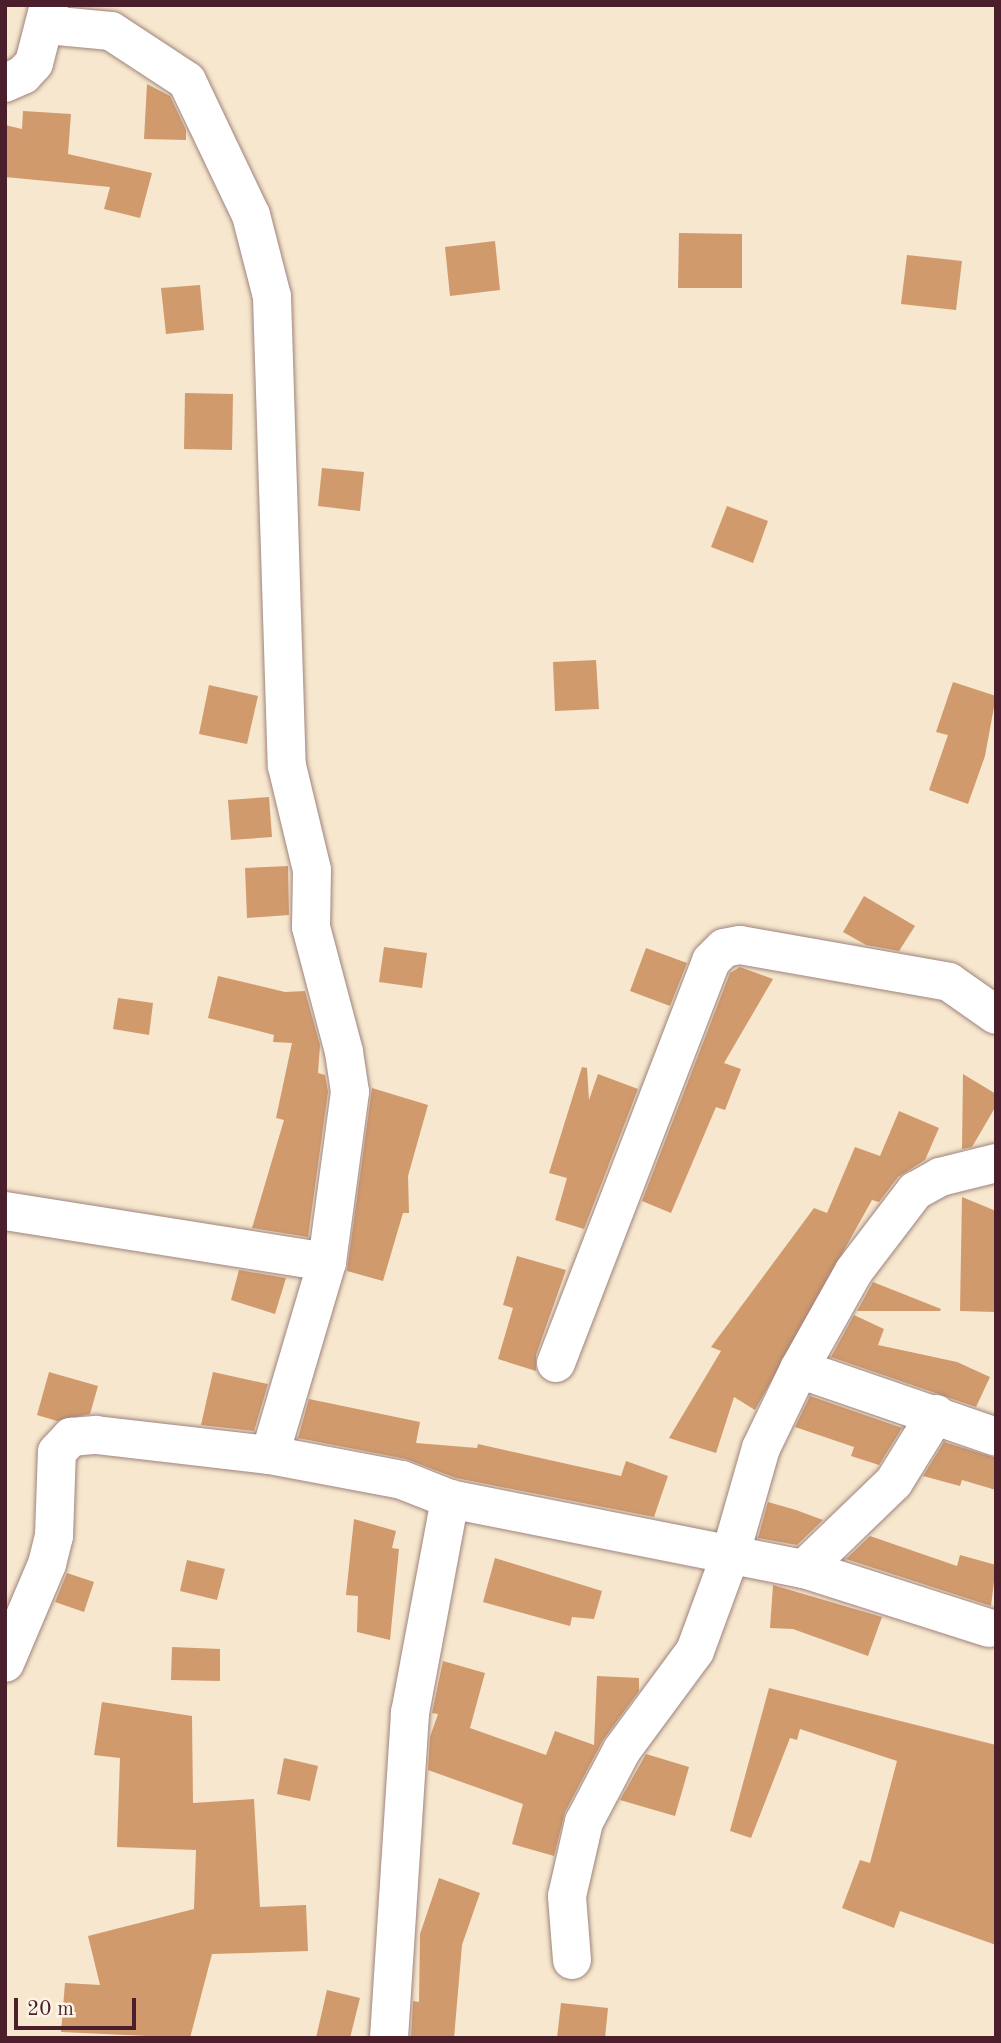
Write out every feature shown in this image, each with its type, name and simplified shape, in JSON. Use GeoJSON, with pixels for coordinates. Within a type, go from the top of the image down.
{"type":"FeatureCollection","features":[{"type":"Feature","properties":{"kind":"street"},"geometry":{"type":"LineString","coordinates":[[5,83],[23,75],[34,63],[48,15],[111,30],[187,81],[251,215],[272,297],[287,766],[312,870],[311,927],[344,1052],[350,1092],[327,1262],[270,1455]]}},
{"type":"Feature","properties":{"kind":"street"},"geometry":{"type":"LineString","coordinates":[[556,1363],[711,961],[724,948],[740,944],[949,982],[996,1014]]}},
{"type":"Feature","properties":{"kind":"street"},"geometry":{"type":"LineString","coordinates":[[572,1960],[568,1896],[584,1822],[622,1750],[695,1651],[730,1556],[761,1448],[799,1369],[854,1271],[915,1191],[940,1177],[996,1163]]}},
{"type":"Feature","properties":{"kind":"street"},"geometry":{"type":"LineString","coordinates":[[5,1211],[327,1262]]}},
{"type":"Feature","properties":{"kind":"street"},"geometry":{"type":"LineString","coordinates":[[799,1369],[936,1414],[996,1437]]}},
{"type":"Feature","properties":{"kind":"street"},"geometry":{"type":"LineString","coordinates":[[804,1569],[894,1482],[936,1414]]}},
{"type":"Feature","properties":{"kind":"street"},"geometry":{"type":"LineString","coordinates":[[5,1663],[47,1564],[54,1536],[57,1452],[71,1437],[96,1435],[270,1455],[402,1480],[450,1499],[804,1569],[989,1628]]}},
{"type":"Feature","properties":{"kind":"street"},"geometry":{"type":"LineString","coordinates":[[389,2038],[410,1713],[450,1499]]}},
{"type":"Feature","properties":{"kind":"building"},"geometry":{"type":"Polygon","coordinates":[[[147,84],[170,96],[186,130],[186,140],[144,139],[147,84]]]}},
{"type":"Feature","properties":{"kind":"building"},"geometry":{"type":"Polygon","coordinates":[[[23,111],[71,114],[68,154],[152,173],[140,218],[104,209],[110,187],[5,177],[5,125],[22,129],[23,111]]]}},
{"type":"Feature","properties":{"kind":"building"},"geometry":{"type":"Polygon","coordinates":[[[679,233],[742,234],[742,288],[678,288],[679,233]]]}},
{"type":"Feature","properties":{"kind":"building"},"geometry":{"type":"Polygon","coordinates":[[[495,241],[500,290],[450,296],[445,247],[495,241]]]}},
{"type":"Feature","properties":{"kind":"building"},"geometry":{"type":"Polygon","coordinates":[[[907,255],[962,261],[956,310],[901,304],[907,255]]]}},
{"type":"Feature","properties":{"kind":"building"},"geometry":{"type":"Polygon","coordinates":[[[200,285],[204,330],[166,334],[161,288],[200,285]]]}},
{"type":"Feature","properties":{"kind":"building"},"geometry":{"type":"Polygon","coordinates":[[[185,393],[233,394],[232,450],[184,449],[185,393]]]}},
{"type":"Feature","properties":{"kind":"building"},"geometry":{"type":"Polygon","coordinates":[[[322,468],[364,472],[360,511],[318,506],[322,468]]]}},
{"type":"Feature","properties":{"kind":"building"},"geometry":{"type":"Polygon","coordinates":[[[727,506],[768,521],[753,563],[711,547],[727,506]]]}},
{"type":"Feature","properties":{"kind":"building"},"geometry":{"type":"Polygon","coordinates":[[[596,660],[599,709],[555,711],[553,662],[596,660]]]}},
{"type":"Feature","properties":{"kind":"building"},"geometry":{"type":"Polygon","coordinates":[[[953,682],[996,696],[985,756],[968,804],[929,790],[948,735],[936,732],[953,682]]]}},
{"type":"Feature","properties":{"kind":"building"},"geometry":{"type":"Polygon","coordinates":[[[209,685],[258,696],[247,744],[199,734],[209,685]]]}},
{"type":"Feature","properties":{"kind":"building"},"geometry":{"type":"Polygon","coordinates":[[[269,797],[272,837],[231,840],[228,800],[269,797]]]}},
{"type":"Feature","properties":{"kind":"building"},"geometry":{"type":"Polygon","coordinates":[[[288,866],[289,915],[247,918],[245,868],[288,866]]]}},
{"type":"Feature","properties":{"kind":"building"},"geometry":{"type":"Polygon","coordinates":[[[864,896],[915,926],[899,951],[866,945],[843,932],[864,896]]]}},
{"type":"Feature","properties":{"kind":"building"},"geometry":{"type":"Polygon","coordinates":[[[384,947],[427,953],[422,988],[379,982],[384,947]]]}},
{"type":"Feature","properties":{"kind":"building"},"geometry":{"type":"Polygon","coordinates":[[[646,948],[687,963],[670,1006],[630,991],[646,948]]]}},
{"type":"Feature","properties":{"kind":"building"},"geometry":{"type":"Polygon","coordinates":[[[740,967],[773,979],[724,1063],[741,1069],[725,1110],[716,1107],[671,1213],[642,1201],[730,973],[740,967]]]}},
{"type":"Feature","properties":{"kind":"building"},"geometry":{"type":"Polygon","coordinates":[[[218,976],[285,992],[305,991],[320,1045],[318,1073],[325,1075],[328,1092],[308,1237],[252,1228],[284,1120],[276,1118],[292,1043],[273,1042],[274,1035],[208,1018],[218,976]]]}},
{"type":"Feature","properties":{"kind":"building"},"geometry":{"type":"Polygon","coordinates":[[[118,998],[153,1003],[149,1035],[113,1029],[118,998]]]}},
{"type":"Feature","properties":{"kind":"building"},"geometry":{"type":"Polygon","coordinates":[[[582,1067],[587,1068],[589,1100],[598,1074],[638,1089],[584,1229],[555,1220],[567,1178],[549,1173],[582,1067]]]}},
{"type":"Feature","properties":{"kind":"building"},"geometry":{"type":"Polygon","coordinates":[[[963,1074],[996,1094],[996,1106],[972,1147],[962,1149],[963,1074]]]}},
{"type":"Feature","properties":{"kind":"building"},"geometry":{"type":"Polygon","coordinates":[[[372,1088],[428,1105],[408,1176],[409,1213],[403,1213],[383,1281],[347,1271],[372,1088]]]}},
{"type":"Feature","properties":{"kind":"building"},"geometry":{"type":"Polygon","coordinates":[[[899,1111],[939,1128],[925,1160],[898,1177],[879,1202],[872,1200],[755,1410],[734,1397],[716,1453],[669,1438],[721,1351],[711,1347],[814,1208],[827,1213],[855,1147],[880,1156],[899,1111]]]}},
{"type":"Feature","properties":{"kind":"building"},"geometry":{"type":"Polygon","coordinates":[[[962,1197],[996,1211],[996,1312],[960,1311],[962,1197]]]}},
{"type":"Feature","properties":{"kind":"building"},"geometry":{"type":"Polygon","coordinates":[[[517,1256],[566,1270],[536,1355],[536,1371],[498,1359],[513,1308],[503,1305],[517,1256]]]}},
{"type":"Feature","properties":{"kind":"building"},"geometry":{"type":"Polygon","coordinates":[[[239,1270],[286,1278],[275,1314],[231,1300],[239,1270]]]}},
{"type":"Feature","properties":{"kind":"building"},"geometry":{"type":"Polygon","coordinates":[[[873,1282],[941,1309],[857,1311],[873,1282]]]}},
{"type":"Feature","properties":{"kind":"building"},"geometry":{"type":"Polygon","coordinates":[[[854,1315],[884,1329],[878,1345],[957,1362],[990,1377],[976,1407],[831,1357],[854,1315]]]}},
{"type":"Feature","properties":{"kind":"building"},"geometry":{"type":"Polygon","coordinates":[[[49,1372],[98,1386],[90,1414],[57,1421],[37,1415],[49,1372]]]}},
{"type":"Feature","properties":{"kind":"building"},"geometry":{"type":"Polygon","coordinates":[[[213,1372],[268,1384],[254,1431],[201,1425],[213,1372]]]}},
{"type":"Feature","properties":{"kind":"building"},"geometry":{"type":"Polygon","coordinates":[[[810,1396],[902,1428],[879,1465],[851,1456],[854,1447],[795,1427],[810,1396]]]}},
{"type":"Feature","properties":{"kind":"building"},"geometry":{"type":"Polygon","coordinates":[[[309,1399],[420,1422],[416,1443],[477,1448],[478,1444],[621,1476],[626,1461],[668,1476],[654,1517],[456,1478],[406,1459],[298,1438],[309,1399]]]}},
{"type":"Feature","properties":{"kind":"building"},"geometry":{"type":"Polygon","coordinates":[[[944,1442],[996,1458],[996,1490],[962,1480],[960,1486],[923,1476],[944,1442]]]}},
{"type":"Feature","properties":{"kind":"building"},"geometry":{"type":"Polygon","coordinates":[[[768,1502],[823,1520],[797,1545],[758,1538],[768,1502]]]}},
{"type":"Feature","properties":{"kind":"building"},"geometry":{"type":"Polygon","coordinates":[[[354,1519],[396,1531],[392,1548],[399,1549],[390,1640],[357,1632],[358,1596],[346,1595],[354,1519]]]}},
{"type":"Feature","properties":{"kind":"building"},"geometry":{"type":"Polygon","coordinates":[[[870,1536],[957,1566],[960,1555],[996,1565],[991,1606],[846,1559],[870,1536]]]}},
{"type":"Feature","properties":{"kind":"building"},"geometry":{"type":"Polygon","coordinates":[[[495,1558],[602,1591],[594,1619],[572,1617],[570,1626],[483,1602],[495,1558]]]}},
{"type":"Feature","properties":{"kind":"building"},"geometry":{"type":"Polygon","coordinates":[[[187,1560],[225,1569],[217,1600],[180,1591],[187,1560]]]}},
{"type":"Feature","properties":{"kind":"building"},"geometry":{"type":"Polygon","coordinates":[[[67,1573],[94,1582],[84,1612],[55,1602],[67,1573]]]}},
{"type":"Feature","properties":{"kind":"building"},"geometry":{"type":"Polygon","coordinates":[[[773,1585],[882,1617],[868,1656],[793,1629],[770,1628],[773,1585]]]}},
{"type":"Feature","properties":{"kind":"building"},"geometry":{"type":"Polygon","coordinates":[[[172,1647],[220,1649],[220,1681],[171,1680],[172,1647]]]}},
{"type":"Feature","properties":{"kind":"building"},"geometry":{"type":"Polygon","coordinates":[[[443,1661],[485,1673],[470,1728],[546,1755],[555,1731],[594,1745],[597,1676],[639,1678],[639,1691],[603,1740],[565,1812],[554,1856],[512,1844],[523,1804],[428,1770],[430,1737],[438,1714],[432,1713],[443,1661]]]}},
{"type":"Feature","properties":{"kind":"building"},"geometry":{"type":"Polygon","coordinates":[[[769,1688],[996,1745],[996,1945],[900,1911],[894,1928],[842,1908],[860,1860],[870,1863],[897,1761],[800,1729],[797,1740],[790,1738],[751,1838],[730,1831],[769,1688]]]}},
{"type":"Feature","properties":{"kind":"building"},"geometry":{"type":"Polygon","coordinates":[[[102,1702],[192,1716],[193,1803],[254,1799],[260,1907],[306,1905],[308,1951],[212,1954],[190,2038],[61,2032],[65,1983],[100,1985],[88,1936],[194,1909],[196,1850],[117,1847],[120,1758],[94,1755],[102,1702]]]}},
{"type":"Feature","properties":{"kind":"building"},"geometry":{"type":"Polygon","coordinates":[[[646,1754],[689,1767],[675,1816],[620,1800],[646,1754]]]}},
{"type":"Feature","properties":{"kind":"building"},"geometry":{"type":"Polygon","coordinates":[[[284,1758],[318,1766],[310,1801],[277,1794],[284,1758]]]}},
{"type":"Feature","properties":{"kind":"building"},"geometry":{"type":"Polygon","coordinates":[[[439,1878],[480,1893],[462,1945],[454,2038],[411,2038],[413,2001],[419,2002],[420,1934],[439,1878]]]}},
{"type":"Feature","properties":{"kind":"building"},"geometry":{"type":"Polygon","coordinates":[[[327,1990],[360,1998],[350,2038],[316,2038],[327,1990]]]}},
{"type":"Feature","properties":{"kind":"building"},"geometry":{"type":"Polygon","coordinates":[[[561,2003],[608,2008],[605,2038],[557,2038],[561,2003]]]}}]}
